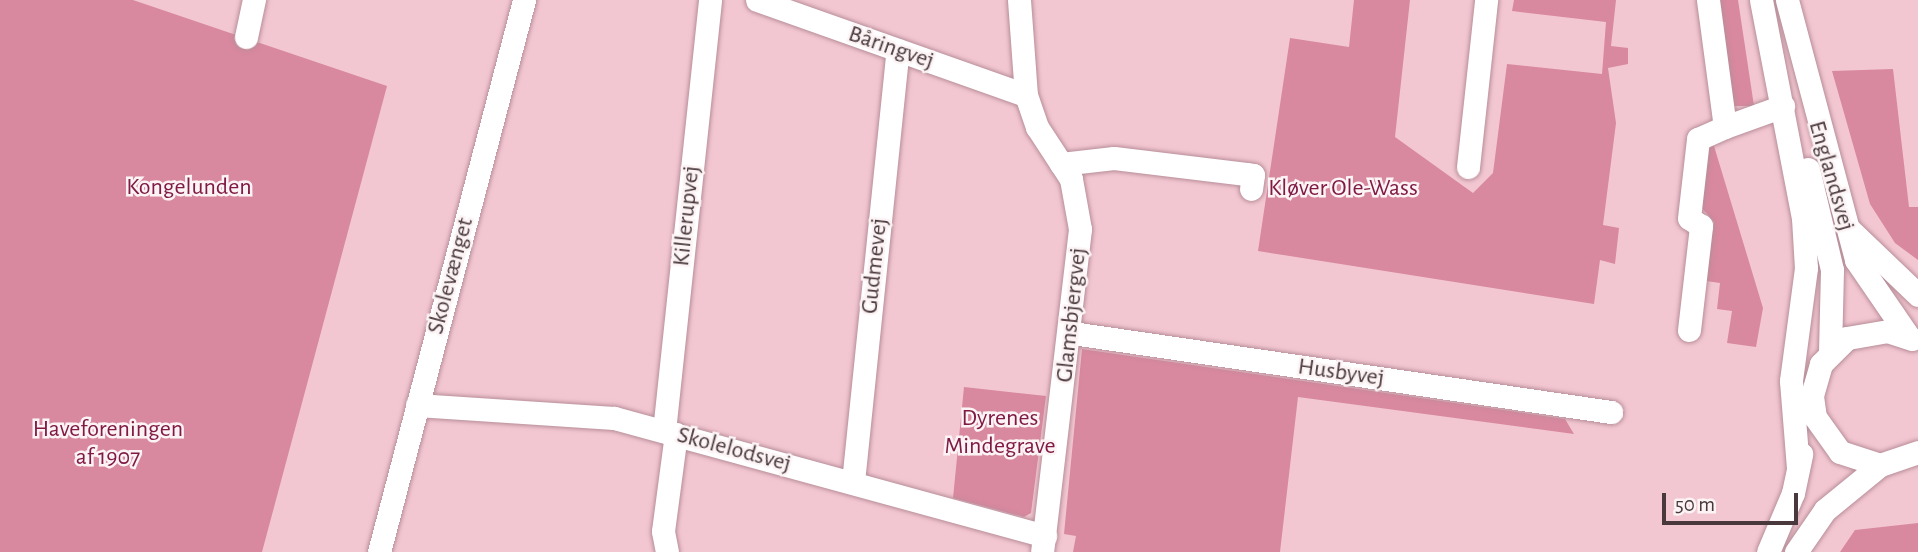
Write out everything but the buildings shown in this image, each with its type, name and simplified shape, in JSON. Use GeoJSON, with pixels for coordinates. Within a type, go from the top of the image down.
{"type":"FeatureCollection","features":[{"type":"Feature","properties":{"kind":"street"},"geometry":{"type":"LineString","coordinates":[[246,37],[254,0]]}},
{"type":"Feature","properties":{"kind":"street","name":"Skolevænget"},"geometry":{"type":"LineString","coordinates":[[379,552],[524,0]]}},
{"type":"Feature","properties":{"kind":"street","name":"Killerupvej"},"geometry":{"type":"LineString","coordinates":[[667,552],[663,531],[670,433],[710,0]]}},
{"type":"Feature","properties":{"kind":"street","name":"Båringvej"},"geometry":{"type":"LineString","coordinates":[[757,0],[1026,95]]}},
{"type":"Feature","properties":{"kind":"street","name":"Glamsbjergvej"},"geometry":{"type":"LineString","coordinates":[[1019,0],[1026,95],[1071,179],[1080,229],[1072,333],[1044,544]]}},
{"type":"Feature","properties":{"kind":"street"},"geometry":{"type":"LineString","coordinates":[[1468,167],[1486,0]]}},
{"type":"Feature","properties":{"kind":"street"},"geometry":{"type":"LineString","coordinates":[[1708,0],[1725,127]]}},
{"type":"Feature","properties":{"kind":"street","name":"Englandsvej"},"geometry":{"type":"LineString","coordinates":[[1760,0],[1790,132],[1806,268],[1791,382],[1798,468]]}},
{"type":"Feature","properties":{"kind":"street","name":"Englandsvej"},"geometry":{"type":"LineString","coordinates":[[1787,0],[1842,221],[1856,260],[1913,340]]}},
{"type":"Feature","properties":{"kind":"street","name":"Gudmevej"},"geometry":{"type":"LineString","coordinates":[[853,482],[898,50]]}},
{"type":"Feature","properties":{"kind":"street","name":"Englandsvej"},"geometry":{"type":"LineString","coordinates":[[1689,330],[1701,226],[1689,218],[1698,139],[1783,106]]}},
{"type":"Feature","properties":{"kind":"street","name":"Englandsvej"},"geometry":{"type":"LineString","coordinates":[[1768,552],[1798,468],[1812,396],[1830,351],[1827,237],[1804,153],[1790,132]]}},
{"type":"Feature","properties":{"kind":"street"},"geometry":{"type":"LineString","coordinates":[[1061,164],[1114,158],[1252,175],[1251,190]]}},
{"type":"Feature","properties":{"kind":"street"},"geometry":{"type":"LineString","coordinates":[[1842,221],[1918,296]]}},
{"type":"Feature","properties":{"kind":"street"},"geometry":{"type":"LineString","coordinates":[[1830,351],[1867,331],[1913,340]]}},
{"type":"Feature","properties":{"kind":"street","name":"Husbyvej"},"geometry":{"type":"LineString","coordinates":[[1072,333],[1611,412]]}},
{"type":"Feature","properties":{"kind":"street"},"geometry":{"type":"LineString","coordinates":[[1812,396],[1815,417],[1840,452],[1880,465]]}},
{"type":"Feature","properties":{"kind":"street","name":"Skolelodsvej"},"geometry":{"type":"LineString","coordinates":[[417,405],[585,412],[853,482],[1044,544]]}},
{"type":"Feature","properties":{"kind":"street"},"geometry":{"type":"LineString","coordinates":[[1796,552],[1825,510],[1880,465],[1918,452]]}},
{"type":"Feature","properties":{"kind":"green space","name":"Kongelunden"},"geometry":{"type":"Polygon","coordinates":[[[0,0],[133,0],[387,86],[262,552],[0,552],[0,0]]]}},
{"type":"Feature","properties":{"kind":"green space","name":"Kløver Ole-Wass"},"geometry":{"type":"Polygon","coordinates":[[[1354,0],[1410,0],[1395,137],[1473,193],[1493,173],[1507,64],[1602,74],[1606,22],[1512,11],[1514,0],[1616,0],[1611,46],[1628,48],[1628,64],[1608,68],[1616,123],[1603,225],[1619,228],[1615,264],[1600,260],[1594,304],[1258,251],[1290,38],[1349,47],[1354,0]]]}},
{"type":"Feature","properties":{"kind":"green space"},"geometry":{"type":"Polygon","coordinates":[[[1719,0],[1738,0],[1754,106],[1730,106],[1719,0]]]}},
{"type":"Feature","properties":{"kind":"green space"},"geometry":{"type":"Polygon","coordinates":[[[1893,69],[1909,207],[1918,207],[1918,260],[1895,243],[1870,204],[1832,71],[1893,69]]]}},
{"type":"Feature","properties":{"kind":"green space"},"geometry":{"type":"Polygon","coordinates":[[[1714,146],[1763,308],[1756,347],[1727,343],[1732,311],[1717,309],[1720,283],[1706,281],[1714,222],[1701,207],[1708,147],[1714,146]]]}},
{"type":"Feature","properties":{"kind":"green space"},"geometry":{"type":"Polygon","coordinates":[[[1082,349],[1565,419],[1574,434],[1298,397],[1280,552],[1073,552],[1076,536],[1064,534],[1082,349]]]}},
{"type":"Feature","properties":{"kind":"green space","name":"Dyrenes Mindegrave"},"geometry":{"type":"Polygon","coordinates":[[[964,387],[1046,396],[1031,513],[1024,517],[953,498],[964,387]]]}},
{"type":"Feature","properties":{"kind":"green space"},"geometry":{"type":"Polygon","coordinates":[[[1918,523],[1918,552],[1840,552],[1855,530],[1918,523]]]}},
{"type":"Feature","properties":{"kind":"park label","name":"Haveforeningen af 1907"},"geometry":{"type":"Point","coordinates":[108,444]}}]}
